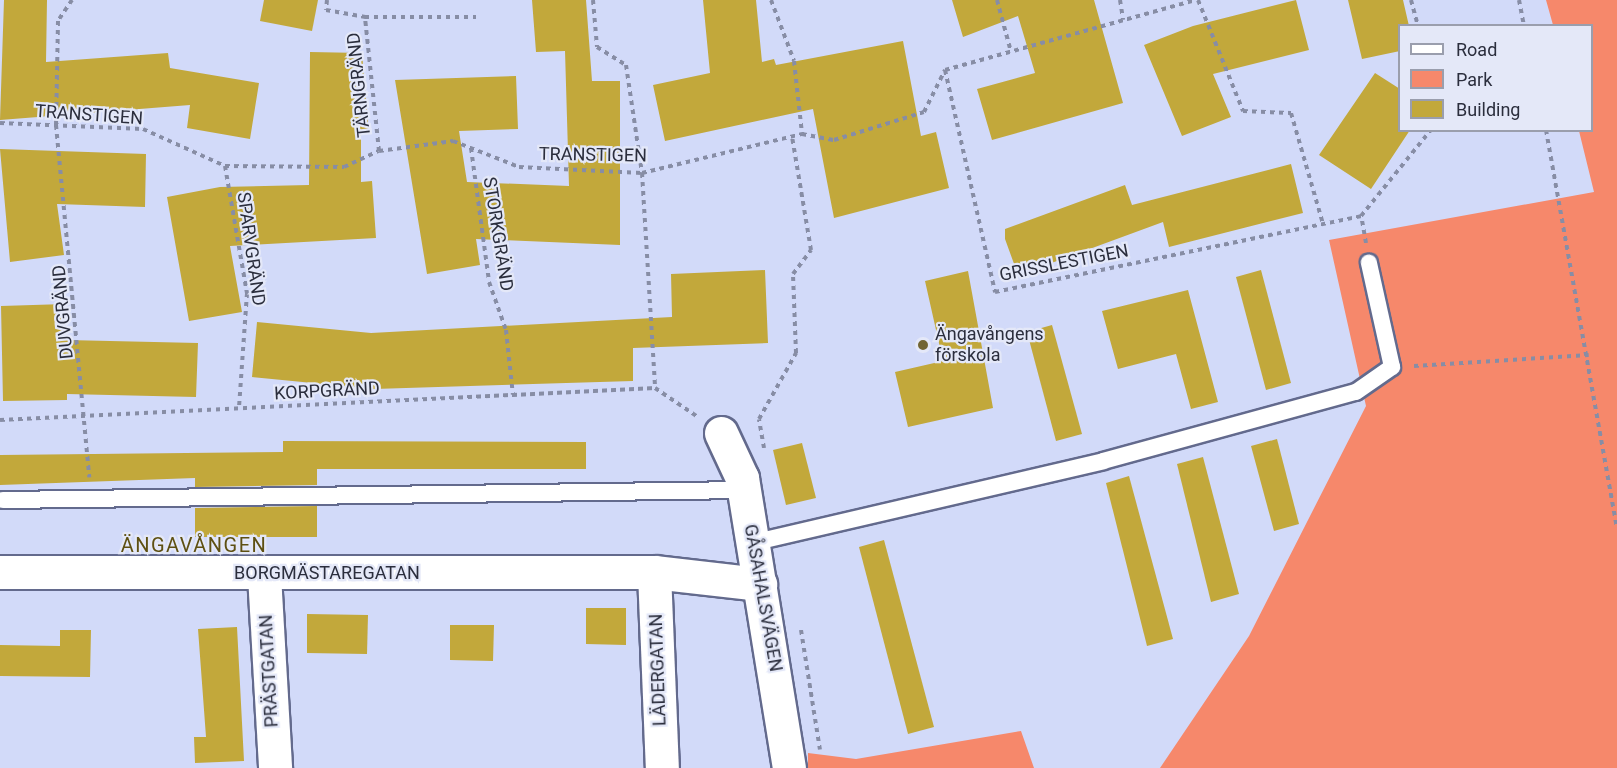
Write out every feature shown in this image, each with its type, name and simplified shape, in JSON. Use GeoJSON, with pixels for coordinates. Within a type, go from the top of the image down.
{"type":"FeatureCollection","features":[{"type":"Feature","properties":{"kind":"street","name":"GÅSAHALSVÄGEN"},"geometry":{"type":"LineString","coordinates":[[721,433],[744,490],[789,768]]}},
{"type":"Feature","properties":{"kind":"street","name":"BORGMÄSTAREGATAN"},"geometry":{"type":"LineString","coordinates":[[0,572],[264,575],[654,572],[760,584]]}},
{"type":"Feature","properties":{"kind":"street","name":"LÄDERGATAN"},"geometry":{"type":"LineString","coordinates":[[654,572],[662,768]]}},
{"type":"Feature","properties":{"kind":"street","name":"PRÄSTGATAN"},"geometry":{"type":"LineString","coordinates":[[264,575],[275,768]]}},
{"type":"Feature","properties":{"kind":"lane"},"geometry":{"type":"LineString","coordinates":[[752,543],[1115,458],[1356,392],[1392,367],[1369,263]]}},
{"type":"Feature","properties":{"kind":"lane"},"geometry":{"type":"LineString","coordinates":[[3,500],[744,490]]}},
{"type":"Feature","properties":{"kind":"path","name":"DUVGRÄND"},"geometry":{"type":"LineString","coordinates":[[72,0],[58,21],[56,125],[85,416],[90,498]]}},
{"type":"Feature","properties":{"kind":"path","name":"TÄRNGRÄND"},"geometry":{"type":"LineString","coordinates":[[327,0],[326,10],[365,17],[476,17]]}},
{"type":"Feature","properties":{"kind":"path"},"geometry":{"type":"LineString","coordinates":[[593,0],[597,47],[626,65],[642,173],[655,388],[721,433]]}},
{"type":"Feature","properties":{"kind":"path"},"geometry":{"type":"LineString","coordinates":[[771,0],[776,25],[794,61],[802,134]]}},
{"type":"Feature","properties":{"kind":"path"},"geometry":{"type":"LineString","coordinates":[[997,0],[1011,52]]}},
{"type":"Feature","properties":{"kind":"path"},"geometry":{"type":"LineString","coordinates":[[1120,0],[1123,20]]}},
{"type":"Feature","properties":{"kind":"path"},"geometry":{"type":"LineString","coordinates":[[945,70],[1197,0],[1243,111],[1291,113],[1323,224]]}},
{"type":"Feature","properties":{"kind":"path"},"geometry":{"type":"LineString","coordinates":[[1411,0],[1417,24]]}},
{"type":"Feature","properties":{"kind":"path"},"geometry":{"type":"LineString","coordinates":[[1519,0],[1524,24]]}},
{"type":"Feature","properties":{"kind":"path","name":"TÄRNGRÄND"},"geometry":{"type":"LineString","coordinates":[[365,17],[379,151]]}},
{"type":"Feature","properties":{"kind":"path","name":"TRANSTIGEN"},"geometry":{"type":"LineString","coordinates":[[0,123],[143,129],[225,166],[344,167],[379,151],[453,141],[519,167],[642,173],[802,134],[834,140],[924,112],[945,70]]}},
{"type":"Feature","properties":{"kind":"path","name":"GRISSLESTIGEN"},"geometry":{"type":"LineString","coordinates":[[945,70],[995,292],[1362,216]]}},
{"type":"Feature","properties":{"kind":"path"},"geometry":{"type":"LineString","coordinates":[[1369,263],[1362,216],[1429,132]]}},
{"type":"Feature","properties":{"kind":"path"},"geometry":{"type":"LineString","coordinates":[[1546,132],[1589,355],[1617,527]]}},
{"type":"Feature","properties":{"kind":"path"},"geometry":{"type":"LineString","coordinates":[[766,454],[759,419],[796,353],[793,274],[811,250],[792,137]]}},
{"type":"Feature","properties":{"kind":"path","name":"STORKGRÄND"},"geometry":{"type":"LineString","coordinates":[[471,148],[489,282],[506,330],[513,395]]}},
{"type":"Feature","properties":{"kind":"path","name":"SPARVGRÄND"},"geometry":{"type":"LineString","coordinates":[[225,166],[247,293],[239,408]]}},
{"type":"Feature","properties":{"kind":"path"},"geometry":{"type":"LineString","coordinates":[[1392,367],[1589,355]]}},
{"type":"Feature","properties":{"kind":"path","name":"KORPGRÄND"},"geometry":{"type":"LineString","coordinates":[[0,420],[655,388]]}},
{"type":"Feature","properties":{"kind":"green space"},"geometry":{"type":"Polygon","coordinates":[[[1546,0],[1617,0],[1617,768],[1160,768],[1249,636],[1366,406],[1329,240],[1594,192],[1579,132],[1593,132],[1593,24],[1553,24],[1546,0]]]}},
{"type":"Feature","properties":{"kind":"green space"},"geometry":{"type":"Polygon","coordinates":[[[1021,731],[1034,768],[808,768],[808,753],[856,759],[1021,731]]]}},
{"type":"Feature","properties":{"kind":"building"},"geometry":{"type":"Polygon","coordinates":[[[4,0],[47,0],[46,62],[168,53],[170,68],[259,83],[250,139],[187,128],[190,105],[0,120],[4,0]]]}},
{"type":"Feature","properties":{"kind":"building"},"geometry":{"type":"Polygon","coordinates":[[[264,0],[318,0],[312,31],[260,21],[264,0]]]}},
{"type":"Feature","properties":{"kind":"building"},"geometry":{"type":"Polygon","coordinates":[[[532,0],[586,0],[592,81],[620,81],[620,245],[476,239],[480,265],[427,274],[395,80],[516,76],[518,129],[459,131],[467,182],[569,186],[565,51],[536,52],[532,0]]]}},
{"type":"Feature","properties":{"kind":"building"},"geometry":{"type":"Polygon","coordinates":[[[703,0],[756,0],[762,62],[774,59],[776,65],[903,41],[921,136],[936,132],[949,188],[834,218],[813,109],[665,141],[653,85],[710,73],[703,0]]]}},
{"type":"Feature","properties":{"kind":"building"},"geometry":{"type":"Polygon","coordinates":[[[952,0],[1094,0],[1123,103],[992,140],[977,89],[1035,73],[1018,16],[963,37],[952,0]]]}},
{"type":"Feature","properties":{"kind":"building"},"geometry":{"type":"Polygon","coordinates":[[[1296,0],[1309,50],[1213,74],[1231,117],[1182,136],[1144,45],[1193,26],[1296,0]]]}},
{"type":"Feature","properties":{"kind":"building"},"geometry":{"type":"Polygon","coordinates":[[[1348,0],[1403,0],[1409,24],[1398,24],[1398,51],[1362,59],[1348,0]]]}},
{"type":"Feature","properties":{"kind":"building"},"geometry":{"type":"Polygon","coordinates":[[[310,52],[362,53],[369,134],[361,134],[361,182],[372,181],[376,238],[230,246],[242,312],[189,321],[167,197],[220,187],[309,185],[310,52]]]}},
{"type":"Feature","properties":{"kind":"building"},"geometry":{"type":"Polygon","coordinates":[[[1375,73],[1398,88],[1398,132],[1409,132],[1371,189],[1319,155],[1375,73]]]}},
{"type":"Feature","properties":{"kind":"building"},"geometry":{"type":"Polygon","coordinates":[[[0,149],[146,154],[145,207],[57,204],[64,255],[10,262],[0,149]]]}},
{"type":"Feature","properties":{"kind":"building"},"geometry":{"type":"Polygon","coordinates":[[[1291,164],[1303,213],[1169,247],[1163,222],[1027,272],[1017,272],[1005,239],[1005,229],[1125,185],[1132,205],[1291,164]]]}},
{"type":"Feature","properties":{"kind":"building"},"geometry":{"type":"Polygon","coordinates":[[[765,270],[768,343],[633,348],[633,381],[374,389],[252,377],[257,322],[371,333],[672,317],[671,274],[765,270]]]}},
{"type":"Feature","properties":{"kind":"building"},"geometry":{"type":"Polygon","coordinates":[[[1261,270],[1291,383],[1266,390],[1236,277],[1261,270]]]}},
{"type":"Feature","properties":{"kind":"building"},"geometry":{"type":"Polygon","coordinates":[[[968,271],[993,408],[908,427],[895,372],[943,361],[925,281],[968,271]]]}},
{"type":"Feature","properties":{"kind":"building"},"geometry":{"type":"Polygon","coordinates":[[[1188,290],[1218,402],[1191,409],[1176,354],[1118,369],[1102,311],[1188,290]]]}},
{"type":"Feature","properties":{"kind":"building"},"geometry":{"type":"Polygon","coordinates":[[[65,304],[66,340],[198,343],[196,397],[67,394],[67,400],[3,401],[1,306],[65,304]]]}},
{"type":"Feature","properties":{"kind":"building"},"geometry":{"type":"Polygon","coordinates":[[[1052,325],[1082,434],[1056,441],[1027,332],[1052,325]]]}},
{"type":"Feature","properties":{"kind":"building"},"geometry":{"type":"Polygon","coordinates":[[[1277,439],[1299,524],[1274,531],[1251,446],[1277,439]]]}},
{"type":"Feature","properties":{"kind":"building"},"geometry":{"type":"Polygon","coordinates":[[[283,441],[586,442],[586,469],[317,469],[317,485],[195,487],[195,478],[0,485],[0,455],[283,452],[283,441]]]}},
{"type":"Feature","properties":{"kind":"building"},"geometry":{"type":"Polygon","coordinates":[[[802,443],[816,498],[786,505],[773,450],[802,443]]]}},
{"type":"Feature","properties":{"kind":"building"},"geometry":{"type":"Polygon","coordinates":[[[1203,457],[1239,594],[1211,602],[1177,464],[1203,457]]]}},
{"type":"Feature","properties":{"kind":"building"},"geometry":{"type":"Polygon","coordinates":[[[1129,476],[1173,639],[1147,646],[1106,483],[1129,476]]]}},
{"type":"Feature","properties":{"kind":"building"},"geometry":{"type":"Polygon","coordinates":[[[317,506],[317,537],[195,537],[195,508],[317,506]]]}},
{"type":"Feature","properties":{"kind":"building"},"geometry":{"type":"Polygon","coordinates":[[[884,540],[934,727],[908,734],[859,547],[884,540]]]}},
{"type":"Feature","properties":{"kind":"building"},"geometry":{"type":"Polygon","coordinates":[[[586,608],[626,608],[626,645],[586,644],[586,608]]]}},
{"type":"Feature","properties":{"kind":"building"},"geometry":{"type":"Polygon","coordinates":[[[307,614],[368,615],[367,654],[307,653],[307,614]]]}},
{"type":"Feature","properties":{"kind":"building"},"geometry":{"type":"Polygon","coordinates":[[[450,625],[494,625],[493,661],[450,660],[450,625]]]}},
{"type":"Feature","properties":{"kind":"building"},"geometry":{"type":"Polygon","coordinates":[[[237,627],[244,761],[195,763],[194,737],[206,737],[198,629],[237,627]]]}},
{"type":"Feature","properties":{"kind":"building"},"geometry":{"type":"Polygon","coordinates":[[[60,630],[91,630],[90,677],[0,676],[0,645],[60,646],[60,630]]]}},
{"type":"Feature","properties":{"kind":"place","name":"Ängavångens förskola"},"geometry":{"type":"Point","coordinates":[923,345]}},
{"type":"Feature","properties":{"kind":"district","name":"ÄNGAVÅNGEN"},"geometry":{"type":"Point","coordinates":[194,545]}}]}
